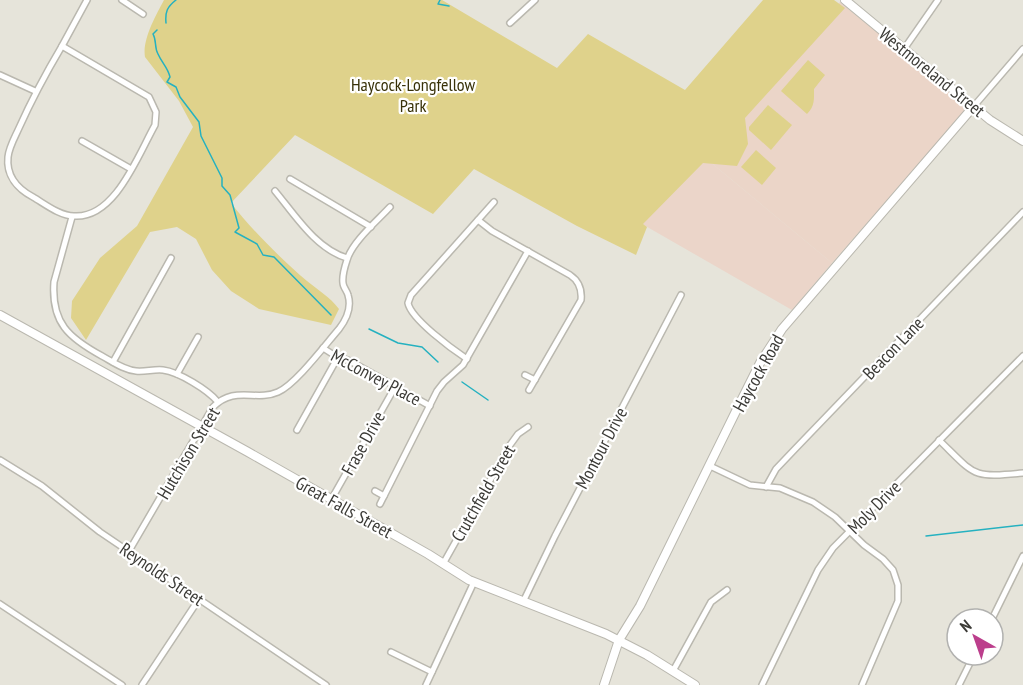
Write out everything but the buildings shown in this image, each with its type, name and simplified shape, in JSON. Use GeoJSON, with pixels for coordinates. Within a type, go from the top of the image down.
{"type":"FeatureCollection","features":[{"type":"Feature","properties":{"kind":"main road","name":"Westmoreland Street"},"geometry":{"type":"LineString","coordinates":[[844,0],[999,126],[1023,141]]}},
{"type":"Feature","properties":{"kind":"main road","name":"Haycock Road"},"geometry":{"type":"LineString","coordinates":[[604,685],[619,640],[640,606],[760,363],[782,329],[974,106]]}},
{"type":"Feature","properties":{"kind":"main road","name":"Great Falls Street"},"geometry":{"type":"LineString","coordinates":[[0,315],[202,426],[474,582],[619,640],[695,685]]}},
{"type":"Feature","properties":{"kind":"street"},"geometry":{"type":"LineString","coordinates":[[62,46],[149,97],[155,105],[156,112],[155,125],[115,196],[104,208],[89,215],[72,217],[20,190],[9,171],[8,160],[10,149],[35,91],[87,0]]}},
{"type":"Feature","properties":{"kind":"street"},"geometry":{"type":"LineString","coordinates":[[122,0],[143,14]]}},
{"type":"Feature","properties":{"kind":"street"},"geometry":{"type":"LineString","coordinates":[[510,23],[535,0]]}},
{"type":"Feature","properties":{"kind":"street"},"geometry":{"type":"LineString","coordinates":[[904,49],[938,0]]}},
{"type":"Feature","properties":{"kind":"street","name":"Haycock Road"},"geometry":{"type":"LineString","coordinates":[[974,106],[1023,49]]}},
{"type":"Feature","properties":{"kind":"street"},"geometry":{"type":"LineString","coordinates":[[0,75],[35,91]]}},
{"type":"Feature","properties":{"kind":"street"},"geometry":{"type":"LineString","coordinates":[[82,141],[131,169]]}},
{"type":"Feature","properties":{"kind":"street"},"geometry":{"type":"LineString","coordinates":[[290,179],[371,227]]}},
{"type":"Feature","properties":{"kind":"street"},"geometry":{"type":"LineString","coordinates":[[275,191],[309,232],[334,253],[347,258],[353,248],[390,207]]}},
{"type":"Feature","properties":{"kind":"street"},"geometry":{"type":"LineString","coordinates":[[467,359],[412,313],[408,303],[411,295],[495,202]]}},
{"type":"Feature","properties":{"kind":"street","name":"Beacon Lane"},"geometry":{"type":"LineString","coordinates":[[766,487],[776,470],[796,448],[1023,212]]}},
{"type":"Feature","properties":{"kind":"street"},"geometry":{"type":"LineString","coordinates":[[72,217],[54,282],[56,314],[60,322],[79,342],[113,362],[136,371],[162,370],[177,374],[208,392],[218,402]]}},
{"type":"Feature","properties":{"kind":"street"},"geometry":{"type":"LineString","coordinates":[[478,220],[492,231],[573,278],[578,284],[581,300],[530,390]]}},
{"type":"Feature","properties":{"kind":"street"},"geometry":{"type":"LineString","coordinates":[[380,504],[441,386],[459,370],[467,359],[528,251]]}},
{"type":"Feature","properties":{"kind":"street"},"geometry":{"type":"LineString","coordinates":[[113,362],[171,258]]}},
{"type":"Feature","properties":{"kind":"street","name":"Hutchison Street"},"geometry":{"type":"LineString","coordinates":[[129,551],[218,402],[241,393],[264,395],[277,392],[290,384],[340,327],[348,313],[348,296],[343,283],[347,258]]}},
{"type":"Feature","properties":{"kind":"street","name":"Montour Drive"},"geometry":{"type":"LineString","coordinates":[[523,602],[681,295]]}},
{"type":"Feature","properties":{"kind":"street"},"geometry":{"type":"LineString","coordinates":[[177,374],[198,337]]}},
{"type":"Feature","properties":{"kind":"street","name":"McConvey Place"},"geometry":{"type":"LineString","coordinates":[[323,348],[430,406]]}},
{"type":"Feature","properties":{"kind":"street","name":"Moly Drive"},"geometry":{"type":"LineString","coordinates":[[762,685],[818,570],[833,548],[1023,356]]}},
{"type":"Feature","properties":{"kind":"street"},"geometry":{"type":"LineString","coordinates":[[297,430],[338,357]]}},
{"type":"Feature","properties":{"kind":"street"},"geometry":{"type":"LineString","coordinates":[[525,375],[535,381]]}},
{"type":"Feature","properties":{"kind":"street","name":"Frase Drive"},"geometry":{"type":"LineString","coordinates":[[332,500],[395,387]]}},
{"type":"Feature","properties":{"kind":"street","name":"Crutchfield Street"},"geometry":{"type":"LineString","coordinates":[[443,564],[510,445],[518,434],[528,428]]}},
{"type":"Feature","properties":{"kind":"street"},"geometry":{"type":"LineString","coordinates":[[939,440],[974,473],[991,476],[1023,473]]}},
{"type":"Feature","properties":{"kind":"street","name":"Reynolds Street"},"geometry":{"type":"LineString","coordinates":[[0,460],[42,486],[82,519],[326,685]]}},
{"type":"Feature","properties":{"kind":"street"},"geometry":{"type":"LineString","coordinates":[[710,466],[750,485],[789,490],[813,502],[830,513],[888,564],[899,592],[895,610],[862,685]]}},
{"type":"Feature","properties":{"kind":"street"},"geometry":{"type":"LineString","coordinates":[[375,491],[384,496]]}},
{"type":"Feature","properties":{"kind":"street"},"geometry":{"type":"LineString","coordinates":[[998,607],[1023,556]]}},
{"type":"Feature","properties":{"kind":"street"},"geometry":{"type":"LineString","coordinates":[[426,685],[474,582]]}},
{"type":"Feature","properties":{"kind":"street"},"geometry":{"type":"LineString","coordinates":[[673,671],[711,602],[727,590]]}},
{"type":"Feature","properties":{"kind":"street"},"geometry":{"type":"LineString","coordinates":[[142,685],[199,599]]}},
{"type":"Feature","properties":{"kind":"street"},"geometry":{"type":"LineString","coordinates":[[0,604],[122,685]]}},
{"type":"Feature","properties":{"kind":"street"},"geometry":{"type":"LineString","coordinates":[[391,652],[432,672]]}},
{"type":"Feature","properties":{"kind":"street"},"geometry":{"type":"LineString","coordinates":[[959,685],[968,667]]}},
{"type":"Feature","properties":{"kind":"shaded area"},"geometry":{"type":"Polygon","coordinates":[[[840,2],[968,107],[832,263],[703,156],[840,2]]]}},
{"type":"Feature","properties":{"kind":"shaded area"},"geometry":{"type":"Polygon","coordinates":[[[703,156],[832,263],[792,310],[642,224],[703,156]]]}},
{"type":"Feature","properties":{"kind":"green space","name":"Haycock-Longfellow Park"},"geometry":{"type":"Polygon","coordinates":[[[164,0],[442,0],[557,68],[588,34],[685,90],[763,0],[834,0],[845,8],[745,118],[748,144],[737,166],[703,163],[643,224],[647,227],[636,255],[577,226],[474,169],[433,214],[295,135],[231,203],[277,254],[339,309],[331,325],[259,309],[231,291],[212,270],[196,239],[177,227],[150,232],[86,340],[71,318],[72,301],[100,258],[137,226],[193,127],[179,101],[145,57],[148,35],[164,0]]]}},
{"type":"Feature","properties":{"kind":"green space"},"geometry":{"type":"Polygon","coordinates":[[[808,60],[825,75],[814,89],[813,105],[807,114],[781,91],[808,60]]]}},
{"type":"Feature","properties":{"kind":"green space"},"geometry":{"type":"Polygon","coordinates":[[[768,105],[792,125],[771,150],[749,130],[749,127],[768,105]]]}},
{"type":"Feature","properties":{"kind":"green space"},"geometry":{"type":"Polygon","coordinates":[[[756,150],[776,168],[762,185],[741,167],[756,150]]]}},
{"type":"Feature","properties":{"kind":"waterway"},"geometry":{"type":"LineString","coordinates":[[166,23],[167,10],[176,0]]}},
{"type":"Feature","properties":{"kind":"waterway"},"geometry":{"type":"LineString","coordinates":[[440,0],[438,4],[449,6]]}},
{"type":"Feature","properties":{"kind":"waterway"},"geometry":{"type":"LineString","coordinates":[[157,30],[153,34],[157,51],[170,77],[167,82],[176,87],[180,97],[199,122],[201,136],[222,178],[222,186],[230,195],[239,228],[235,232],[257,244],[263,255],[274,257],[331,315]]}},
{"type":"Feature","properties":{"kind":"waterway"},"geometry":{"type":"LineString","coordinates":[[369,329],[398,343],[422,347],[438,362]]}},
{"type":"Feature","properties":{"kind":"waterway"},"geometry":{"type":"LineString","coordinates":[[462,382],[488,400]]}},
{"type":"Feature","properties":{"kind":"waterway"},"geometry":{"type":"LineString","coordinates":[[926,536],[1023,525]]}}]}
